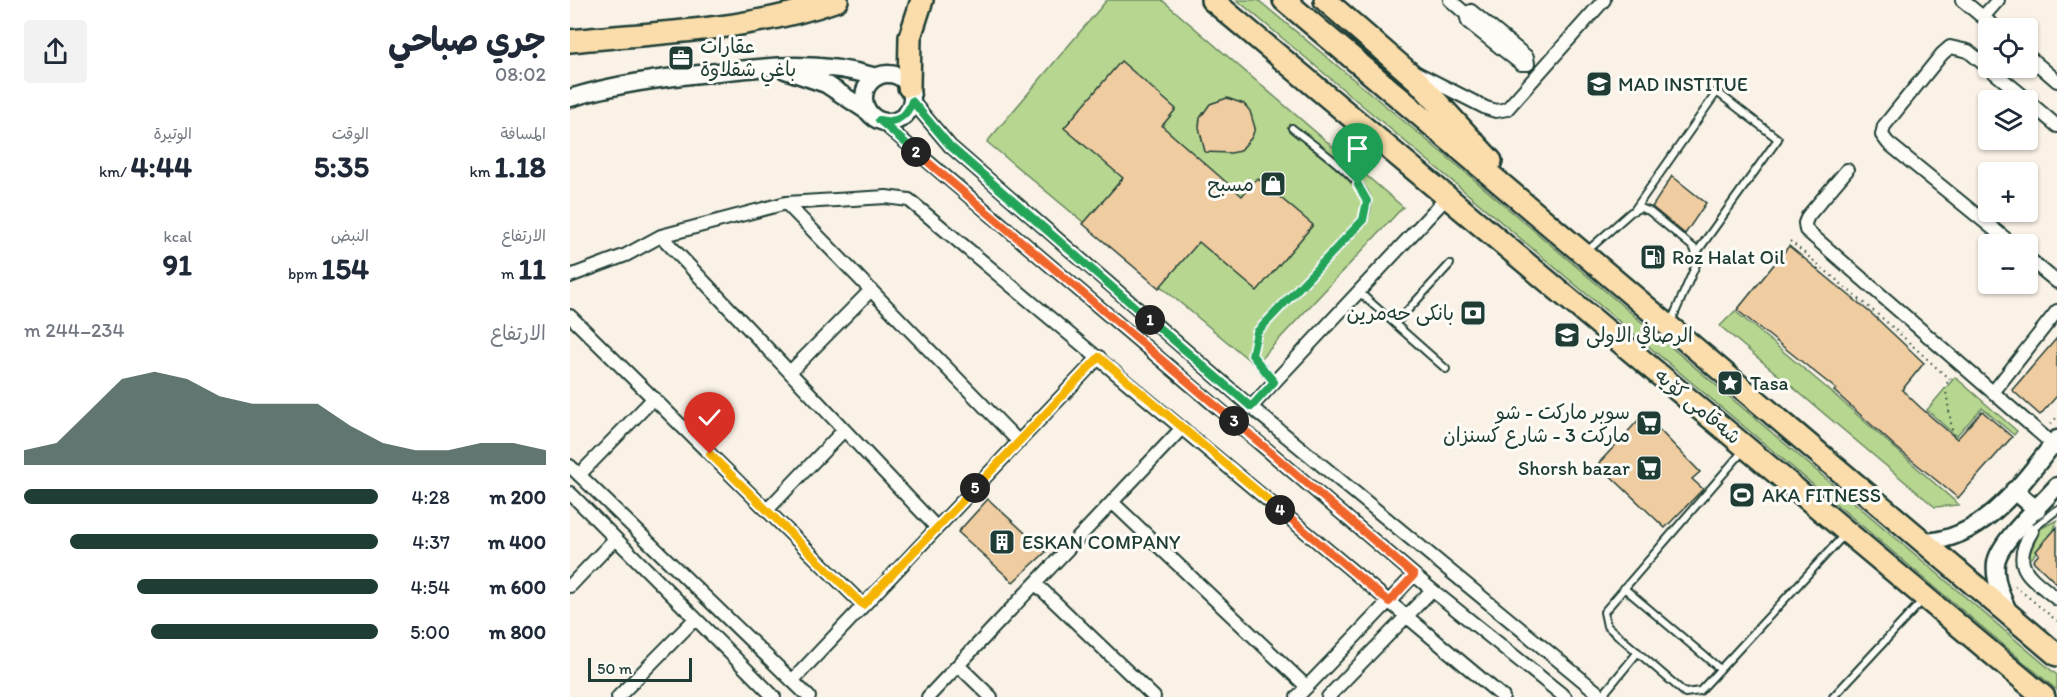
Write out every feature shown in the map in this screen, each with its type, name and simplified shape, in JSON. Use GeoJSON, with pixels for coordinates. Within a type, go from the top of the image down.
{"type":"FeatureCollection","features":[{"type":"Feature","properties":{"kind":"highway"},"geometry":{"type":"LineString","coordinates":[[570,41],[733,26],[794,14],[837,0]]}},
{"type":"Feature","properties":{"kind":"highway"},"geometry":{"type":"LineString","coordinates":[[910,94],[909,37],[922,0]]}},
{"type":"Feature","properties":{"kind":"highway"},"geometry":{"type":"LineString","coordinates":[[1206,0],[1230,15]]}},
{"type":"Feature","properties":{"kind":"highway","name":"شەقامی کۆیە"},"geometry":{"type":"LineString","coordinates":[[1212,0],[2044,697]]}},
{"type":"Feature","properties":{"kind":"highway"},"geometry":{"type":"LineString","coordinates":[[1284,0],[2057,655]]}},
{"type":"Feature","properties":{"kind":"highway"},"geometry":{"type":"LineString","coordinates":[[1325,0],[1430,93],[1536,213]]}},
{"type":"Feature","properties":{"kind":"street"},"geometry":{"type":"LineString","coordinates":[[1450,0],[1466,15],[1467,21],[1521,64],[1528,64],[1527,57],[1476,14],[1471,11],[1466,15]]}},
{"type":"Feature","properties":{"kind":"street"},"geometry":{"type":"LineString","coordinates":[[1402,66],[1486,108],[1496,111],[1507,109],[1604,0]]}},
{"type":"Feature","properties":{"kind":"street"},"geometry":{"type":"LineString","coordinates":[[1962,0],[1983,17],[1998,0]]}},
{"type":"Feature","properties":{"kind":"street"},"geometry":{"type":"LineString","coordinates":[[2000,234],[1888,143],[1882,135],[1884,126],[1950,47],[1968,51],[2015,90]]}},
{"type":"Feature","properties":{"kind":"street"},"geometry":{"type":"LineString","coordinates":[[570,98],[653,79],[786,64],[832,66],[877,77],[891,75],[904,81],[910,94],[950,146],[1251,407],[1602,696]]}},
{"type":"Feature","properties":{"kind":"street"},"geometry":{"type":"LineString","coordinates":[[2038,65],[2057,81]]}},
{"type":"Feature","properties":{"kind":"street"},"geometry":{"type":"LineString","coordinates":[[763,66],[811,78],[840,92],[873,116],[1414,575],[1565,697]]}},
{"type":"Feature","properties":{"kind":"street"},"geometry":{"type":"LineString","coordinates":[[877,77],[866,88],[864,104],[873,116],[897,120],[907,112],[910,94]]}},
{"type":"Feature","properties":{"kind":"street"},"geometry":{"type":"LineString","coordinates":[[2038,110],[2057,126]]}},
{"type":"Feature","properties":{"kind":"street"},"geometry":{"type":"LineString","coordinates":[[1847,170],[1808,216],[1805,223],[1806,230],[2056,444],[1993,514],[1968,530],[1947,539],[1924,542]]}},
{"type":"Feature","properties":{"kind":"street"},"geometry":{"type":"LineString","coordinates":[[1251,407],[1448,196]]}},
{"type":"Feature","properties":{"kind":"street"},"geometry":{"type":"LineString","coordinates":[[570,276],[626,255],[661,236],[786,203],[886,197],[909,200],[1099,357],[1406,616],[1496,695]]}},
{"type":"Feature","properties":{"kind":"street"},"geometry":{"type":"LineString","coordinates":[[786,203],[1019,442]]}},
{"type":"Feature","properties":{"kind":"street"},"geometry":{"type":"LineString","coordinates":[[661,236],[937,528]]}},
{"type":"Feature","properties":{"kind":"street"},"geometry":{"type":"LineString","coordinates":[[2038,266],[2057,282]]}},
{"type":"Feature","properties":{"kind":"street"},"geometry":{"type":"LineString","coordinates":[[790,372],[871,290]]}},
{"type":"Feature","properties":{"kind":"street"},"geometry":{"type":"LineString","coordinates":[[1994,391],[2057,311]]}},
{"type":"Feature","properties":{"kind":"street"},"geometry":{"type":"LineString","coordinates":[[570,316],[863,605]]}},
{"type":"Feature","properties":{"kind":"street"},"geometry":{"type":"LineString","coordinates":[[792,681],[1099,357]]}},
{"type":"Feature","properties":{"kind":"street"},"geometry":{"type":"LineString","coordinates":[[579,476],[654,399]]}},
{"type":"Feature","properties":{"kind":"street"},"geometry":{"type":"LineString","coordinates":[[928,697],[1182,428]]}},
{"type":"Feature","properties":{"kind":"street"},"geometry":{"type":"LineString","coordinates":[[766,510],[844,430]]}},
{"type":"Feature","properties":{"kind":"street"},"geometry":{"type":"LineString","coordinates":[[570,466],[809,697]]}},
{"type":"Feature","properties":{"kind":"street"},"geometry":{"type":"LineString","coordinates":[[2057,486],[2037,510],[2027,528],[2021,564],[2027,574],[2057,599]]}},
{"type":"Feature","properties":{"kind":"street"},"geometry":{"type":"LineString","coordinates":[[2014,490],[2037,510]]}},
{"type":"Feature","properties":{"kind":"street"},"geometry":{"type":"LineString","coordinates":[[570,493],[774,697]]}},
{"type":"Feature","properties":{"kind":"street"},"geometry":{"type":"LineString","coordinates":[[1112,502],[1307,687]]}},
{"type":"Feature","properties":{"kind":"street"},"geometry":{"type":"LineString","coordinates":[[2009,614],[1996,574],[1996,562],[2007,543],[2027,528]]}},
{"type":"Feature","properties":{"kind":"street"},"geometry":{"type":"LineString","coordinates":[[570,586],[615,539]]}},
{"type":"Feature","properties":{"kind":"street"},"geometry":{"type":"LineString","coordinates":[[1297,697],[1414,575]]}},
{"type":"Feature","properties":{"kind":"street"},"geometry":{"type":"LineString","coordinates":[[1036,584],[1154,697]]}},
{"type":"Feature","properties":{"kind":"street"},"geometry":{"type":"LineString","coordinates":[[1328,697],[1432,590]]}},
{"type":"Feature","properties":{"kind":"street"},"geometry":{"type":"LineString","coordinates":[[618,697],[696,619]]}},
{"type":"Feature","properties":{"kind":"street"},"geometry":{"type":"LineString","coordinates":[[959,666],[991,697]]}},
{"type":"Feature","properties":{"kind":"lane"},"geometry":{"type":"LineString","coordinates":[[1584,254],[1635,209],[1717,92],[1778,140],[1697,252]]}},
{"type":"Feature","properties":{"kind":"lane"},"geometry":{"type":"LineString","coordinates":[[1274,382],[1252,355],[1257,332],[1363,220],[1367,209],[1367,201],[1358,185],[1292,128]]}},
{"type":"Feature","properties":{"kind":"lane"},"geometry":{"type":"LineString","coordinates":[[1635,209],[1649,210],[1697,252],[1698,260],[1670,325]]}},
{"type":"Feature","properties":{"kind":"lane"},"geometry":{"type":"LineString","coordinates":[[1395,324],[1450,264]]}},
{"type":"Feature","properties":{"kind":"lane"},"geometry":{"type":"LineString","coordinates":[[1359,291],[1446,369]]}},
{"type":"Feature","properties":{"kind":"lane"},"geometry":{"type":"LineString","coordinates":[[1747,447],[1604,612],[1604,621],[1685,693],[1692,694],[1700,691],[1847,532]]}},
{"type":"Feature","properties":{"kind":"lane"},"geometry":{"type":"LineString","coordinates":[[2027,528],[2057,510]]}},
{"type":"Feature","properties":{"kind":"lane"},"geometry":{"type":"LineString","coordinates":[[1624,588],[1720,669]]}},
{"type":"Feature","properties":{"kind":"lane"},"geometry":{"type":"LineString","coordinates":[[1833,697],[1926,597]]}},
{"type":"Feature","properties":{"kind":"lane"},"geometry":{"type":"LineString","coordinates":[[1602,696],[1638,652]]}},
{"type":"Feature","properties":{"kind":"path"},"geometry":{"type":"LineString","coordinates":[[1790,241],[1889,324],[1950,380]]}},
{"type":"Feature","properties":{"kind":"path"},"geometry":{"type":"LineString","coordinates":[[1953,436],[1945,385],[1957,374]]}},
{"type":"Feature","properties":{"kind":"path"},"geometry":{"type":"LineString","coordinates":[[2013,584],[2057,621]]}},
{"type":"Feature","properties":{"kind":"green space"},"geometry":{"type":"Polygon","coordinates":[[[1107,0],[1162,0],[1403,207],[1255,365],[987,142],[1107,0]]]}},
{"type":"Feature","properties":{"kind":"green space"},"geometry":{"type":"Polygon","coordinates":[[[1237,0],[1258,0],[1464,171],[2057,675],[2057,690],[1237,0]]]}},
{"type":"Feature","properties":{"kind":"green space"},"geometry":{"type":"Polygon","coordinates":[[[1735,311],[1828,389],[1959,505],[1935,507],[1720,326],[1735,311]]]}},
{"type":"Feature","properties":{"kind":"green space"},"geometry":{"type":"Polygon","coordinates":[[[1955,377],[2017,431],[2014,435],[1982,408],[1956,436],[1927,410],[1955,377]]]}},
{"type":"Feature","properties":{"kind":"green space"},"geometry":{"type":"Polygon","coordinates":[[[2057,520],[2054,530],[2056,532],[2048,541],[2045,539],[2032,558],[2029,556],[2040,529],[2057,520]]]}},
{"type":"Feature","properties":{"kind":"building"},"geometry":{"type":"Polygon","coordinates":[[[1121,61],[1176,109],[1162,126],[1242,196],[1257,178],[1313,225],[1257,291],[1199,242],[1159,288],[1083,224],[1123,178],[1064,128],[1121,61]]]}},
{"type":"Feature","properties":{"kind":"building"},"geometry":{"type":"Polygon","coordinates":[[[1227,98],[1244,104],[1250,111],[1255,128],[1252,137],[1240,151],[1205,152],[1199,127],[1200,118],[1210,104],[1227,98]]]}},
{"type":"Feature","properties":{"kind":"building"},"geometry":{"type":"Polygon","coordinates":[[[1672,176],[1706,203],[1685,234],[1652,207],[1672,176]]]}},
{"type":"Feature","properties":{"kind":"building"},"geometry":{"type":"Polygon","coordinates":[[[1789,246],[1873,315],[1924,363],[1902,390],[1957,439],[1982,411],[2012,437],[1958,498],[1897,448],[1834,391],[1836,389],[1737,310],[1789,246]]]}},
{"type":"Feature","properties":{"kind":"building"},"geometry":{"type":"Polygon","coordinates":[[[2057,338],[2057,396],[2040,415],[2012,390],[2057,338]]]}},
{"type":"Feature","properties":{"kind":"building","name":"Shorsh bazar"},"geometry":{"type":"Polygon","coordinates":[[[1644,414],[1700,472],[1692,479],[1703,489],[1665,528],[1598,464],[1644,414]]]}},
{"type":"Feature","properties":{"kind":"building","name":"ESKAN COMPANY"},"geometry":{"type":"Polygon","coordinates":[[[988,499],[1046,552],[1013,582],[958,532],[988,499]]]}},
{"type":"Feature","properties":{"kind":"building"},"geometry":{"type":"Polygon","coordinates":[[[2057,527],[2057,584],[2033,561],[2039,554],[2036,551],[2057,527]]]}},
{"type":"Feature","properties":{"kind":"place","name":"عقارات باغي شقلاوة"},"geometry":{"type":"Point","coordinates":[681,58]}},
{"type":"Feature","properties":{"kind":"place","name":"MAD INSTITUE"},"geometry":{"type":"Point","coordinates":[1599,84]}},
{"type":"Feature","properties":{"kind":"place","name":"مسبح"},"geometry":{"type":"Point","coordinates":[1273,184]}},
{"type":"Feature","properties":{"kind":"place","name":"Roz Halat Oil"},"geometry":{"type":"Point","coordinates":[1653,257]}},
{"type":"Feature","properties":{"kind":"place","name":"بانكی حه‌مرین"},"geometry":{"type":"Point","coordinates":[1473,313]}},
{"type":"Feature","properties":{"kind":"place","name":"الرصافي الاولى"},"geometry":{"type":"Point","coordinates":[1567,335]}},
{"type":"Feature","properties":{"kind":"place","name":"Tasa"},"geometry":{"type":"Point","coordinates":[1730,383]}},
{"type":"Feature","properties":{"kind":"place","name":"سوبر ماركت - شو ماركت 3 - شارع كسنزان"},"geometry":{"type":"Point","coordinates":[1649,423]}},
{"type":"Feature","properties":{"kind":"place","name":"Shorsh bazar"},"geometry":{"type":"Point","coordinates":[1649,468]}},
{"type":"Feature","properties":{"kind":"place","name":"AKA FITNESS"},"geometry":{"type":"Point","coordinates":[1742,495]}},
{"type":"Feature","properties":{"kind":"place","name":"ESKAN COMPANY"},"geometry":{"type":"Point","coordinates":[1002,542]}},
{"type":"Feature","properties":{"kind":"route"},"geometry":{"type":"LineString","coordinates":[[710,454],[863,605],[1099,357],[1389,602],[1414,575],[879,120],[891,122],[903,117],[912,101],[923,117],[950,146],[1251,407],[1274,382],[1254,361],[1252,347],[1257,332],[1363,220],[1367,201],[1358,185]]}}]}
